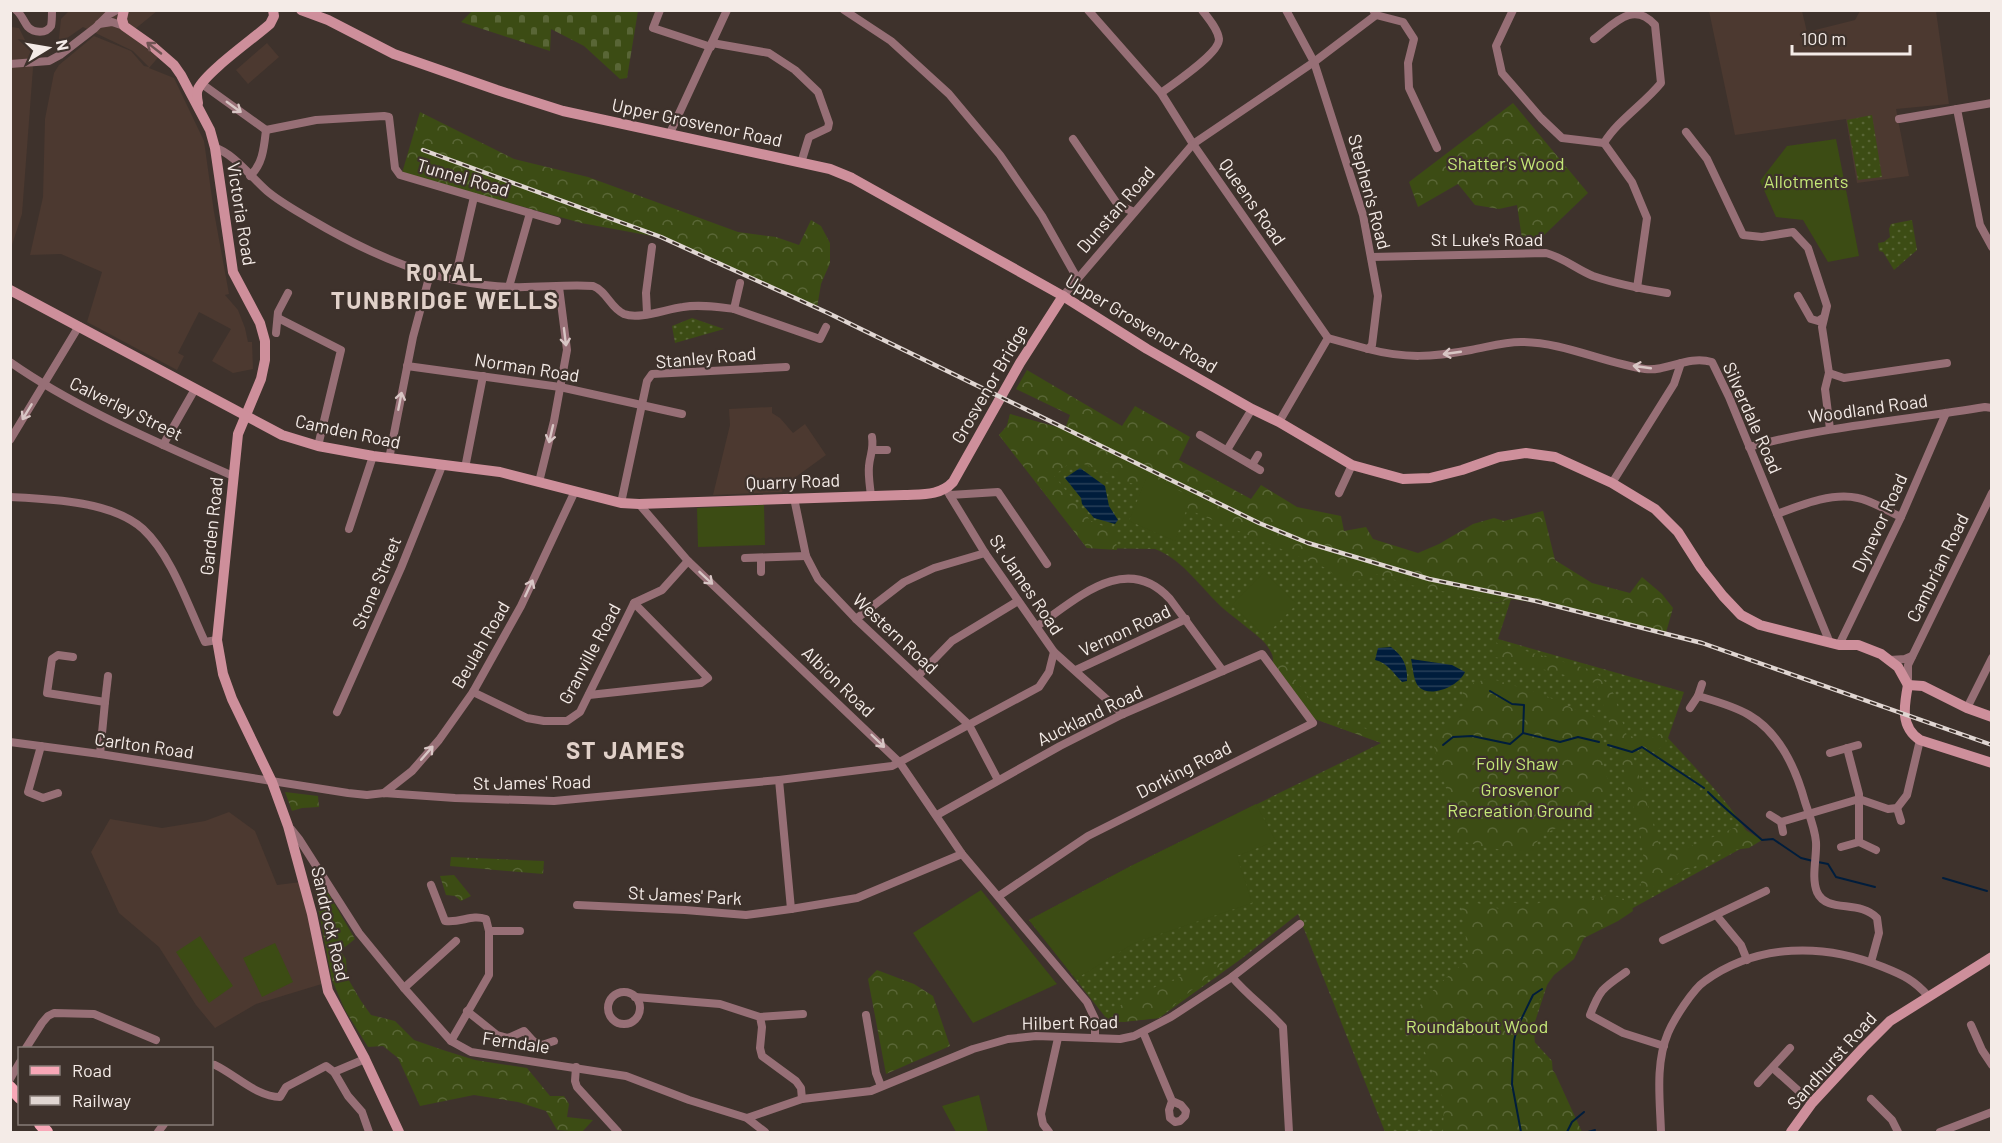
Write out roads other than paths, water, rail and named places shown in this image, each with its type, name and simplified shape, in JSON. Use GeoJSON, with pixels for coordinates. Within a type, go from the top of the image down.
{"type":"FeatureCollection","features":[{"type":"Feature","properties":{"kind":"street"},"geometry":{"type":"LineString","coordinates":[[16,10],[29,28],[35,32],[47,30],[51,25],[52,10]]}},
{"type":"Feature","properties":{"kind":"street"},"geometry":{"type":"LineString","coordinates":[[10,64],[49,61],[60,56],[117,10]]}},
{"type":"Feature","properties":{"kind":"street"},"geometry":{"type":"LineString","coordinates":[[124,10],[122,19],[124,26]]}},
{"type":"Feature","properties":{"kind":"street"},"geometry":{"type":"LineString","coordinates":[[198,106],[196,94],[205,80],[273,15],[285,10]]}},
{"type":"Feature","properties":{"kind":"street","name":"Upper Grosvenor Road"},"geometry":{"type":"LineString","coordinates":[[301,10],[328,20],[394,54],[563,111],[830,169],[852,178],[1063,296],[1147,349],[1352,465],[1403,479],[1430,478],[1499,457],[1526,453],[1555,457],[1612,483],[1654,509],[1678,532],[1708,577],[1741,615],[1760,625],[1835,644],[1858,645],[1890,660],[1898,667],[1908,685]]}},
{"type":"Feature","properties":{"kind":"street"},"geometry":{"type":"LineString","coordinates":[[660,10],[653,28],[711,45],[769,53],[795,70],[818,92],[829,123],[828,128],[809,137],[801,163]]}},
{"type":"Feature","properties":{"kind":"street"},"geometry":{"type":"LineString","coordinates":[[670,133],[728,10]]}},
{"type":"Feature","properties":{"kind":"street"},"geometry":{"type":"LineString","coordinates":[[844,10],[891,41],[949,94],[1006,163],[1042,216],[1077,278]]}},
{"type":"Feature","properties":{"kind":"street","name":"Queens Road"},"geometry":{"type":"LineString","coordinates":[[1088,10],[1161,93],[1193,144],[1328,338]]}},
{"type":"Feature","properties":{"kind":"street"},"geometry":{"type":"LineString","coordinates":[[1161,93],[1209,56],[1218,45],[1219,38],[1202,10]]}},
{"type":"Feature","properties":{"kind":"street","name":"Stephen's Road"},"geometry":{"type":"LineString","coordinates":[[1286,10],[1314,62],[1363,215],[1378,296],[1374,335],[1372,345],[1368,349]]}},
{"type":"Feature","properties":{"kind":"street"},"geometry":{"type":"LineString","coordinates":[[1513,10],[1496,46],[1502,73],[1541,118],[1562,138],[1604,143],[1632,182],[1647,218],[1637,288]]}},
{"type":"Feature","properties":{"kind":"street"},"geometry":{"type":"LineString","coordinates":[[1374,13],[1403,22],[1414,39],[1408,63],[1409,88],[1437,148]]}},
{"type":"Feature","properties":{"kind":"street","name":"Dunstan Road"},"geometry":{"type":"LineString","coordinates":[[1063,296],[1193,144],[1314,62],[1374,13]]}},
{"type":"Feature","properties":{"kind":"street"},"geometry":{"type":"LineString","coordinates":[[1594,39],[1627,14],[1636,14],[1650,19],[1655,25],[1661,83],[1610,134],[1604,143]]}},
{"type":"Feature","properties":{"kind":"street"},"geometry":{"type":"LineString","coordinates":[[99,24],[112,22],[124,26]]}},
{"type":"Feature","properties":{"kind":"street","name":"Victoria Road"},"geometry":{"type":"LineString","coordinates":[[124,26],[174,65],[210,130],[215,148],[233,272],[260,323],[264,342],[265,360],[261,379],[244,417]]}},
{"type":"Feature","properties":{"kind":"street"},"geometry":{"type":"LineString","coordinates":[[181,75],[205,80],[266,130],[257,170],[250,176]]}},
{"type":"Feature","properties":{"kind":"street"},"geometry":{"type":"LineString","coordinates":[[1899,120],[1992,103]]}},
{"type":"Feature","properties":{"kind":"street"},"geometry":{"type":"LineString","coordinates":[[1957,109],[1980,225],[1992,247]]}},
{"type":"Feature","properties":{"kind":"street","name":"Tunnel Road"},"geometry":{"type":"LineString","coordinates":[[266,130],[316,120],[390,117],[395,168],[400,175],[557,221]]}},
{"type":"Feature","properties":{"kind":"street"},"geometry":{"type":"LineString","coordinates":[[1686,132],[1707,159],[1743,235],[1762,237],[1793,232],[1808,248],[1827,306],[1822,327],[1829,374],[1825,388],[1830,429]]}},
{"type":"Feature","properties":{"kind":"street"},"geometry":{"type":"LineString","coordinates":[[1073,139],[1118,205],[1134,212]]}},
{"type":"Feature","properties":{"kind":"street"},"geometry":{"type":"LineString","coordinates":[[215,148],[227,154],[250,176],[293,209],[356,246],[430,274],[509,287],[586,286],[599,289],[614,309],[624,314],[637,316],[686,306],[734,309],[820,339],[826,327]]}},
{"type":"Feature","properties":{"kind":"street"},"geometry":{"type":"LineString","coordinates":[[454,279],[474,197]]}},
{"type":"Feature","properties":{"kind":"street"},"geometry":{"type":"LineString","coordinates":[[509,287],[530,213]]}},
{"type":"Feature","properties":{"kind":"street"},"geometry":{"type":"LineString","coordinates":[[647,313],[646,293],[652,247]]}},
{"type":"Feature","properties":{"kind":"street","name":"St Luke's Road"},"geometry":{"type":"LineString","coordinates":[[1371,257],[1546,253],[1560,257],[1591,275],[1637,288],[1667,293]]}},
{"type":"Feature","properties":{"kind":"street"},"geometry":{"type":"LineString","coordinates":[[389,459],[407,366],[430,274]]}},
{"type":"Feature","properties":{"kind":"street"},"geometry":{"type":"LineString","coordinates":[[734,309],[740,284]]}},
{"type":"Feature","properties":{"kind":"street"},"geometry":{"type":"LineString","coordinates":[[539,482],[567,350],[559,287]]}},
{"type":"Feature","properties":{"kind":"street","name":"Camden Road"},"geometry":{"type":"LineString","coordinates":[[10,290],[244,417],[282,435],[318,446],[389,459],[500,472],[621,503],[639,504]]}},
{"type":"Feature","properties":{"kind":"street"},"geometry":{"type":"LineString","coordinates":[[276,333],[278,312],[288,293]]}},
{"type":"Feature","properties":{"kind":"street","name":"Grosvenor Bridge"},"geometry":{"type":"LineString","coordinates":[[948,492],[1020,363],[1063,296]]}},
{"type":"Feature","properties":{"kind":"street"},"geometry":{"type":"LineString","coordinates":[[1798,296],[1811,319],[1818,321],[1823,318]]}},
{"type":"Feature","properties":{"kind":"street"},"geometry":{"type":"LineString","coordinates":[[278,318],[341,350],[318,446]]}},
{"type":"Feature","properties":{"kind":"street"},"geometry":{"type":"LineString","coordinates":[[10,440],[79,326]]}},
{"type":"Feature","properties":{"kind":"street"},"geometry":{"type":"LineString","coordinates":[[1279,422],[1328,338],[1368,349]]}},
{"type":"Feature","properties":{"kind":"street","name":"Silverdale Road"},"geometry":{"type":"LineString","coordinates":[[1368,349],[1393,355],[1428,356],[1502,343],[1522,342],[1541,344],[1648,370],[1700,359],[1712,362],[1835,644]]}},
{"type":"Feature","properties":{"kind":"street","name":"Calverley Street"},"geometry":{"type":"LineString","coordinates":[[10,362],[43,385],[163,445],[233,476]]}},
{"type":"Feature","properties":{"kind":"street"},"geometry":{"type":"LineString","coordinates":[[1612,483],[1674,384],[1681,363]]}},
{"type":"Feature","properties":{"kind":"street"},"geometry":{"type":"LineString","coordinates":[[1829,374],[1844,378],[1947,363]]}},
{"type":"Feature","properties":{"kind":"street","name":"Norman Road"},"geometry":{"type":"LineString","coordinates":[[407,366],[560,387],[682,414]]}},
{"type":"Feature","properties":{"kind":"street","name":"Stanley Road"},"geometry":{"type":"LineString","coordinates":[[621,503],[647,381],[652,374],[786,367]]}},
{"type":"Feature","properties":{"kind":"street"},"geometry":{"type":"LineString","coordinates":[[465,468],[483,376]]}},
{"type":"Feature","properties":{"kind":"street"},"geometry":{"type":"LineString","coordinates":[[163,445],[195,389]]}},
{"type":"Feature","properties":{"kind":"street","name":"Woodland Road"},"geometry":{"type":"LineString","coordinates":[[1749,447],[1790,436],[1830,429],[1985,407],[1992,408]]}},
{"type":"Feature","properties":{"kind":"street"},"geometry":{"type":"LineString","coordinates":[[1227,450],[1252,409]]}},
{"type":"Feature","properties":{"kind":"street","name":"Dynevor Road"},"geometry":{"type":"LineString","coordinates":[[1835,644],[1901,517],[1946,413]]}},
{"type":"Feature","properties":{"kind":"street","name":"Garden Road"},"geometry":{"type":"LineString","coordinates":[[244,417],[238,434],[217,640],[223,674],[232,699],[272,782]]}},
{"type":"Feature","properties":{"kind":"street"},"geometry":{"type":"LineString","coordinates":[[1200,435],[1260,470]]}},
{"type":"Feature","properties":{"kind":"street"},"geometry":{"type":"LineString","coordinates":[[871,496],[869,463],[874,450],[872,437]]}},
{"type":"Feature","properties":{"kind":"street"},"geometry":{"type":"LineString","coordinates":[[874,450],[887,450]]}},
{"type":"Feature","properties":{"kind":"street"},"geometry":{"type":"LineString","coordinates":[[1252,465],[1258,455]]}},
{"type":"Feature","properties":{"kind":"street"},"geometry":{"type":"LineString","coordinates":[[348,529],[374,456]]}},
{"type":"Feature","properties":{"kind":"street"},"geometry":{"type":"LineString","coordinates":[[1340,493],[1352,465]]}},
{"type":"Feature","properties":{"kind":"street","name":"Stone Street"},"geometry":{"type":"LineString","coordinates":[[337,712],[401,568],[442,466]]}},
{"type":"Feature","properties":{"kind":"street","name":"Beulah Road"},"geometry":{"type":"LineString","coordinates":[[384,793],[412,771],[439,740],[473,692],[521,606],[574,491]]}},
{"type":"Feature","properties":{"kind":"street"},"geometry":{"type":"LineString","coordinates":[[948,492],[998,492],[1047,564]]}},
{"type":"Feature","properties":{"kind":"street","name":"Quarry Road"},"geometry":{"type":"LineString","coordinates":[[639,504],[948,492]]}},
{"type":"Feature","properties":{"kind":"street","name":"St James Road"},"geometry":{"type":"LineString","coordinates":[[900,763],[1038,687],[1049,672],[1054,652],[985,553],[948,492]]}},
{"type":"Feature","properties":{"kind":"street","name":"Cambrian Road"},"geometry":{"type":"LineString","coordinates":[[1908,685],[1908,665],[1992,493]]}},
{"type":"Feature","properties":{"kind":"street"},"geometry":{"type":"LineString","coordinates":[[10,497],[84,504],[111,511],[142,528],[168,562],[205,642],[217,640]]}},
{"type":"Feature","properties":{"kind":"street"},"geometry":{"type":"LineString","coordinates":[[1777,514],[1808,502],[1846,497],[1870,502],[1901,517]]}},
{"type":"Feature","properties":{"kind":"street","name":"Western Road"},"geometry":{"type":"LineString","coordinates":[[794,498],[806,556],[818,579],[856,619],[969,724],[998,780]]}},
{"type":"Feature","properties":{"kind":"street","name":"Albion Road"},"geometry":{"type":"LineString","coordinates":[[639,504],[688,561],[900,763],[962,854],[1087,1002],[1095,1019],[1095,1038]]}},
{"type":"Feature","properties":{"kind":"street"},"geometry":{"type":"LineString","coordinates":[[856,619],[904,582],[934,568],[985,553]]}},
{"type":"Feature","properties":{"kind":"street"},"geometry":{"type":"LineString","coordinates":[[745,558],[806,556]]}},
{"type":"Feature","properties":{"kind":"street"},"geometry":{"type":"LineString","coordinates":[[761,558],[761,572]]}},
{"type":"Feature","properties":{"kind":"street","name":"Granville Road"},"geometry":{"type":"LineString","coordinates":[[473,692],[527,718],[567,721],[580,712],[634,603],[662,590],[688,561]]}},
{"type":"Feature","properties":{"kind":"street"},"geometry":{"type":"LineString","coordinates":[[1037,626],[1101,584],[1120,578],[1149,583],[1170,599],[1224,671]]}},
{"type":"Feature","properties":{"kind":"street"},"geometry":{"type":"LineString","coordinates":[[918,676],[952,641],[1018,601]]}},
{"type":"Feature","properties":{"kind":"street"},"geometry":{"type":"LineString","coordinates":[[589,695],[701,683],[708,678],[634,603]]}},
{"type":"Feature","properties":{"kind":"street","name":"Vernon Road"},"geometry":{"type":"LineString","coordinates":[[1076,670],[1186,619]]}},
{"type":"Feature","properties":{"kind":"street"},"geometry":{"type":"LineString","coordinates":[[1054,652],[1123,714]]}},
{"type":"Feature","properties":{"kind":"street","name":"Auckland Road"},"geometry":{"type":"LineString","coordinates":[[937,815],[1123,714],[1262,654]]}},
{"type":"Feature","properties":{"kind":"street","name":"Dorking Road"},"geometry":{"type":"LineString","coordinates":[[999,896],[1088,836],[1313,723],[1262,654]]}},
{"type":"Feature","properties":{"kind":"street"},"geometry":{"type":"LineString","coordinates":[[73,657],[58,655],[52,659],[47,693],[105,702]]}},
{"type":"Feature","properties":{"kind":"street"},"geometry":{"type":"LineString","coordinates":[[1890,660],[1912,656]]}},
{"type":"Feature","properties":{"kind":"street"},"geometry":{"type":"LineString","coordinates":[[1967,708],[1992,658]]}},
{"type":"Feature","properties":{"kind":"street"},"geometry":{"type":"LineString","coordinates":[[100,754],[108,676]]}},
{"type":"Feature","properties":{"kind":"street"},"geometry":{"type":"LineString","coordinates":[[1690,708],[1702,684]]}},
{"type":"Feature","properties":{"kind":"street"},"geometry":{"type":"LineString","coordinates":[[1992,717],[1967,708],[1923,686],[1908,685],[1905,700],[1905,723],[1912,735],[1920,740],[1992,763]]}},
{"type":"Feature","properties":{"kind":"street"},"geometry":{"type":"LineString","coordinates":[[1698,696],[1749,715],[1762,724],[1778,741],[1795,771],[1809,814],[1816,840],[1817,891],[1822,900],[1834,905],[1866,909],[1877,918],[1879,933],[1871,962]]}},
{"type":"Feature","properties":{"kind":"street"},"geometry":{"type":"LineString","coordinates":[[1781,822],[1859,799],[1888,809],[1897,808],[1907,795],[1920,740]]}},
{"type":"Feature","properties":{"kind":"street","name":"Carlton Road"},"geometry":{"type":"LineString","coordinates":[[10,742],[272,782]]}},
{"type":"Feature","properties":{"kind":"street"},"geometry":{"type":"LineString","coordinates":[[1830,753],[1857,745]]}},
{"type":"Feature","properties":{"kind":"street"},"geometry":{"type":"LineString","coordinates":[[41,747],[28,792],[43,798],[58,793]]}},
{"type":"Feature","properties":{"kind":"street"},"geometry":{"type":"LineString","coordinates":[[1847,748],[1859,799],[1859,842]]}},
{"type":"Feature","properties":{"kind":"street","name":"St James' Road"},"geometry":{"type":"LineString","coordinates":[[272,782],[294,783],[367,795],[384,793],[554,801],[779,780],[900,763]]}},
{"type":"Feature","properties":{"kind":"street"},"geometry":{"type":"LineString","coordinates":[[779,780],[791,909]]}},
{"type":"Feature","properties":{"kind":"street","name":"Sandrock Road"},"geometry":{"type":"LineString","coordinates":[[272,782],[288,826],[309,902],[328,991],[365,1059],[399,1132]]}},
{"type":"Feature","properties":{"kind":"street"},"geometry":{"type":"LineString","coordinates":[[1897,808],[1901,821]]}},
{"type":"Feature","properties":{"kind":"street"},"geometry":{"type":"LineString","coordinates":[[1770,815],[1781,822],[1783,832]]}},
{"type":"Feature","properties":{"kind":"street","name":"Ferndale"},"geometry":{"type":"LineString","coordinates":[[288,826],[299,839],[359,933],[450,1041],[471,1052],[626,1076],[689,1100],[747,1118],[765,1132]]}},
{"type":"Feature","properties":{"kind":"street"},"geometry":{"type":"LineString","coordinates":[[1840,847],[1859,842],[1876,850]]}},
{"type":"Feature","properties":{"kind":"street","name":"St James' Park"},"geometry":{"type":"LineString","coordinates":[[578,905],[746,915],[856,898],[962,854]]}},
{"type":"Feature","properties":{"kind":"street"},"geometry":{"type":"LineString","coordinates":[[432,885],[445,921],[455,922],[477,916],[486,920],[489,931],[489,975],[450,1041]]}},
{"type":"Feature","properties":{"kind":"street"},"geometry":{"type":"LineString","coordinates":[[1664,940],[1766,891]]}},
{"type":"Feature","properties":{"kind":"street"},"geometry":{"type":"LineString","coordinates":[[1717,916],[1741,945],[1747,960]]}},
{"type":"Feature","properties":{"kind":"street","name":"Hilbert Road"},"geometry":{"type":"LineString","coordinates":[[747,1118],[802,1099],[871,1091],[973,1049],[1008,1039],[1036,1036],[1120,1039],[1143,1032],[1171,1017],[1232,977],[1300,924]]}},
{"type":"Feature","properties":{"kind":"street"},"geometry":{"type":"LineString","coordinates":[[489,931],[520,932]]}},
{"type":"Feature","properties":{"kind":"street"},"geometry":{"type":"LineString","coordinates":[[404,988],[456,942]]}},
{"type":"Feature","properties":{"kind":"street"},"geometry":{"type":"LineString","coordinates":[[1661,1132],[1659,1077],[1668,1032],[1702,982],[1723,970],[1747,960],[1780,951],[1813,949],[1840,953],[1871,962],[1917,983],[1928,996]]}},
{"type":"Feature","properties":{"kind":"street","name":"Sandhurst Road"},"geometry":{"type":"LineString","coordinates":[[1791,1132],[1812,1103],[1890,1021],[1992,957]]}},
{"type":"Feature","properties":{"kind":"street"},"geometry":{"type":"LineString","coordinates":[[1626,972],[1598,995],[1590,1015],[1623,1033],[1664,1046]]}},
{"type":"Feature","properties":{"kind":"street"},"geometry":{"type":"LineString","coordinates":[[1232,977],[1283,1027],[1289,1132]]}},
{"type":"Feature","properties":{"kind":"street"},"geometry":{"type":"LineString","coordinates":[[635,997],[639,1011],[634,1020],[624,1023],[615,1021],[608,1007],[611,998],[616,994],[626,992],[635,997],[720,1004],[759,1017],[802,1014]]}},
{"type":"Feature","properties":{"kind":"street"},"geometry":{"type":"LineString","coordinates":[[467,1011],[497,1035],[508,1038],[525,1031],[532,1041],[542,1045],[554,1041]]}},
{"type":"Feature","properties":{"kind":"street"},"geometry":{"type":"LineString","coordinates":[[27,1047],[48,1016],[54,1013],[94,1014],[156,1040]]}},
{"type":"Feature","properties":{"kind":"street"},"geometry":{"type":"LineString","coordinates":[[866,1015],[876,1073],[881,1086]]}},
{"type":"Feature","properties":{"kind":"street"},"geometry":{"type":"LineString","coordinates":[[759,1017],[762,1027],[760,1048],[762,1056],[796,1081],[801,1088],[802,1099]]}},
{"type":"Feature","properties":{"kind":"street"},"geometry":{"type":"LineString","coordinates":[[1971,1026],[1992,1065]]}},
{"type":"Feature","properties":{"kind":"street"},"geometry":{"type":"LineString","coordinates":[[1143,1032],[1172,1101]]}},
{"type":"Feature","properties":{"kind":"street"},"geometry":{"type":"LineString","coordinates":[[1049,1132],[1043,1124],[1041,1114],[1058,1038]]}},
{"type":"Feature","properties":{"kind":"street"},"geometry":{"type":"LineString","coordinates":[[1758,1083],[1790,1048]]}},
{"type":"Feature","properties":{"kind":"street"},"geometry":{"type":"LineString","coordinates":[[334,1072],[365,1059]]}},
{"type":"Feature","properties":{"kind":"street"},"geometry":{"type":"LineString","coordinates":[[10,1079],[18,1065]]}},
{"type":"Feature","properties":{"kind":"street"},"geometry":{"type":"LineString","coordinates":[[215,1065],[229,1071],[268,1097],[280,1097],[286,1087],[327,1066],[334,1072],[348,1096],[362,1112],[369,1132]]}},
{"type":"Feature","properties":{"kind":"street"},"geometry":{"type":"LineString","coordinates":[[576,1067],[577,1087],[618,1132]]}},
{"type":"Feature","properties":{"kind":"street"},"geometry":{"type":"LineString","coordinates":[[1773,1068],[1812,1103]]}},
{"type":"Feature","properties":{"kind":"street"},"geometry":{"type":"LineString","coordinates":[[1870,1099],[1892,1120],[1898,1132]]}},
{"type":"Feature","properties":{"kind":"street"},"geometry":{"type":"LineString","coordinates":[[1940,1132],[1992,1112]]}},
{"type":"Feature","properties":{"kind":"water"},"geometry":{"type":"Polygon","coordinates":[[[1080,468],[1105,486],[1109,506],[1118,520],[1115,524],[1094,518],[1065,478],[1080,468]]]}},
{"type":"Feature","properties":{"kind":"water"},"geometry":{"type":"Polygon","coordinates":[[[1391,647],[1404,662],[1407,681],[1402,682],[1387,666],[1375,660],[1378,648],[1391,647]]]}},
{"type":"Feature","properties":{"kind":"water"},"geometry":{"type":"Polygon","coordinates":[[[1411,659],[1452,665],[1465,672],[1451,686],[1431,692],[1419,687],[1411,659]]]}},
{"type":"Feature","properties":{"kind":"waterway"},"geometry":{"type":"LineString","coordinates":[[1443,745],[1453,737],[1472,736],[1510,744],[1523,733],[1524,705],[1512,704],[1490,691]]}},
{"type":"Feature","properties":{"kind":"waterway"},"geometry":{"type":"LineString","coordinates":[[1523,733],[1560,742],[1578,737],[1599,742]]}},
{"type":"Feature","properties":{"kind":"waterway"},"geometry":{"type":"LineString","coordinates":[[1608,745],[1632,752],[1642,747],[1704,788]]}},
{"type":"Feature","properties":{"kind":"waterway"},"geometry":{"type":"LineString","coordinates":[[1708,792],[1762,840],[1773,839],[1801,858],[1813,861]]}},
{"type":"Feature","properties":{"kind":"waterway"},"geometry":{"type":"LineString","coordinates":[[1818,862],[1828,864],[1836,877],[1875,887]]}},
{"type":"Feature","properties":{"kind":"waterway"},"geometry":{"type":"LineString","coordinates":[[1943,878],[1987,891]]}},
{"type":"Feature","properties":{"kind":"waterway"},"geometry":{"type":"LineString","coordinates":[[1521,1132],[1512,1084],[1514,1041],[1517,1028],[1533,995],[1542,989]]}},
{"type":"Feature","properties":{"kind":"waterway"},"geometry":{"type":"LineString","coordinates":[[1567,1132],[1572,1122],[1584,1112]]}},
{"type":"Feature","properties":{"kind":"waterway"},"geometry":{"type":"LineString","coordinates":[[1588,1132],[1595,1130]]}},
{"type":"Feature","properties":{"kind":"railway"},"geometry":{"type":"LineString","coordinates":[[423,150],[661,237],[828,313],[1259,523],[1308,543],[1429,579],[1536,601],[1702,643],[1992,745]]}},
{"type":"Feature","properties":{"kind":"district","name":"ROYAL TUNBRIDGE WELLS"},"geometry":{"type":"Point","coordinates":[445,287]}},
{"type":"Feature","properties":{"kind":"district","name":"ST JAMES"},"geometry":{"type":"Point","coordinates":[626,751]}},
{"type":"Feature","properties":{"kind":"park label","name":"Shatter's Wood"},"geometry":{"type":"Point","coordinates":[1506,164]}},
{"type":"Feature","properties":{"kind":"park label","name":"Allotments"},"geometry":{"type":"Point","coordinates":[1806,182]}},
{"type":"Feature","properties":{"kind":"park label","name":"Folly Shaw"},"geometry":{"type":"Point","coordinates":[1517,764]}},
{"type":"Feature","properties":{"kind":"park label","name":"Grosvenor Recreation Ground"},"geometry":{"type":"Point","coordinates":[1520,800]}},
{"type":"Feature","properties":{"kind":"park label","name":"Roundabout Wood"},"geometry":{"type":"Point","coordinates":[1477,1027]}}]}
